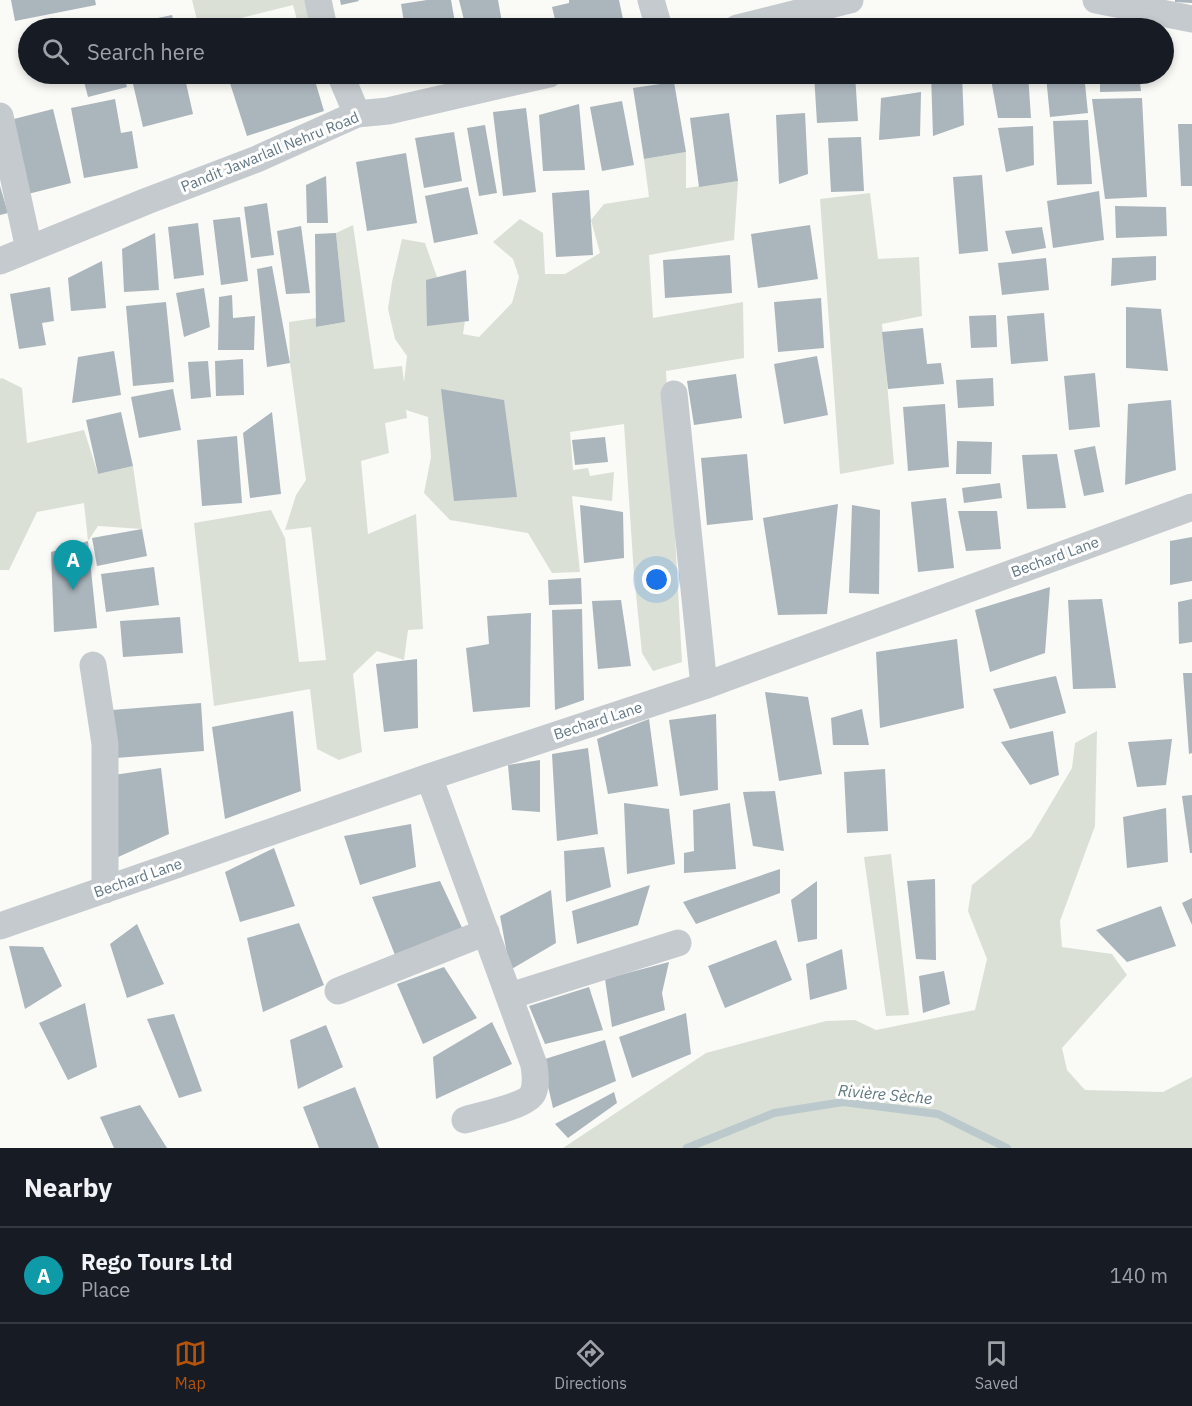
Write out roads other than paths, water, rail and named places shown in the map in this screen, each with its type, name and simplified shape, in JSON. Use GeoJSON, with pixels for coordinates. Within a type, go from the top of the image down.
{"type":"FeatureCollection","features":[{"type":"Feature","properties":{"kind":"street"},"geometry":{"type":"LineString","coordinates":[[318,0],[322,18]]}},
{"type":"Feature","properties":{"kind":"street"},"geometry":{"type":"LineString","coordinates":[[651,0],[656,18]]}},
{"type":"Feature","properties":{"kind":"street"},"geometry":{"type":"LineString","coordinates":[[777,18],[850,0]]}},
{"type":"Feature","properties":{"kind":"street"},"geometry":{"type":"LineString","coordinates":[[1096,0],[1192,19]]}},
{"type":"Feature","properties":{"kind":"street"},"geometry":{"type":"LineString","coordinates":[[344,84],[357,114]]}},
{"type":"Feature","properties":{"kind":"street","name":"Pandit Jawarlall Nehru Road"},"geometry":{"type":"LineString","coordinates":[[0,261],[257,159],[357,114],[388,111],[505,84]]}},
{"type":"Feature","properties":{"kind":"street"},"geometry":{"type":"LineString","coordinates":[[0,116],[29,249]]}},
{"type":"Feature","properties":{"kind":"street"},"geometry":{"type":"LineString","coordinates":[[674,394],[704,686]]}},
{"type":"Feature","properties":{"kind":"street","name":"Bechard Lane"},"geometry":{"type":"LineString","coordinates":[[0,926],[429,777],[704,686],[1192,507]]}},
{"type":"Feature","properties":{"kind":"street"},"geometry":{"type":"LineString","coordinates":[[93,666],[105,744],[105,890]]}},
{"type":"Feature","properties":{"kind":"street"},"geometry":{"type":"LineString","coordinates":[[429,777],[534,1065],[536,1086],[532,1096],[523,1102],[465,1120]]}},
{"type":"Feature","properties":{"kind":"street"},"geometry":{"type":"LineString","coordinates":[[338,991],[486,932]]}},
{"type":"Feature","properties":{"kind":"street"},"geometry":{"type":"LineString","coordinates":[[510,996],[678,943]]}},
{"type":"Feature","properties":{"kind":"waterway","name":"Rivière Sèche"},"geometry":{"type":"LineString","coordinates":[[687,1148],[774,1113],[843,1102],[938,1114],[1007,1148]]}},
{"type":"Feature","properties":{"kind":"place","name":"Rego Tours Ltd"},"geometry":{"type":"Point","coordinates":[73,590]}}]}
